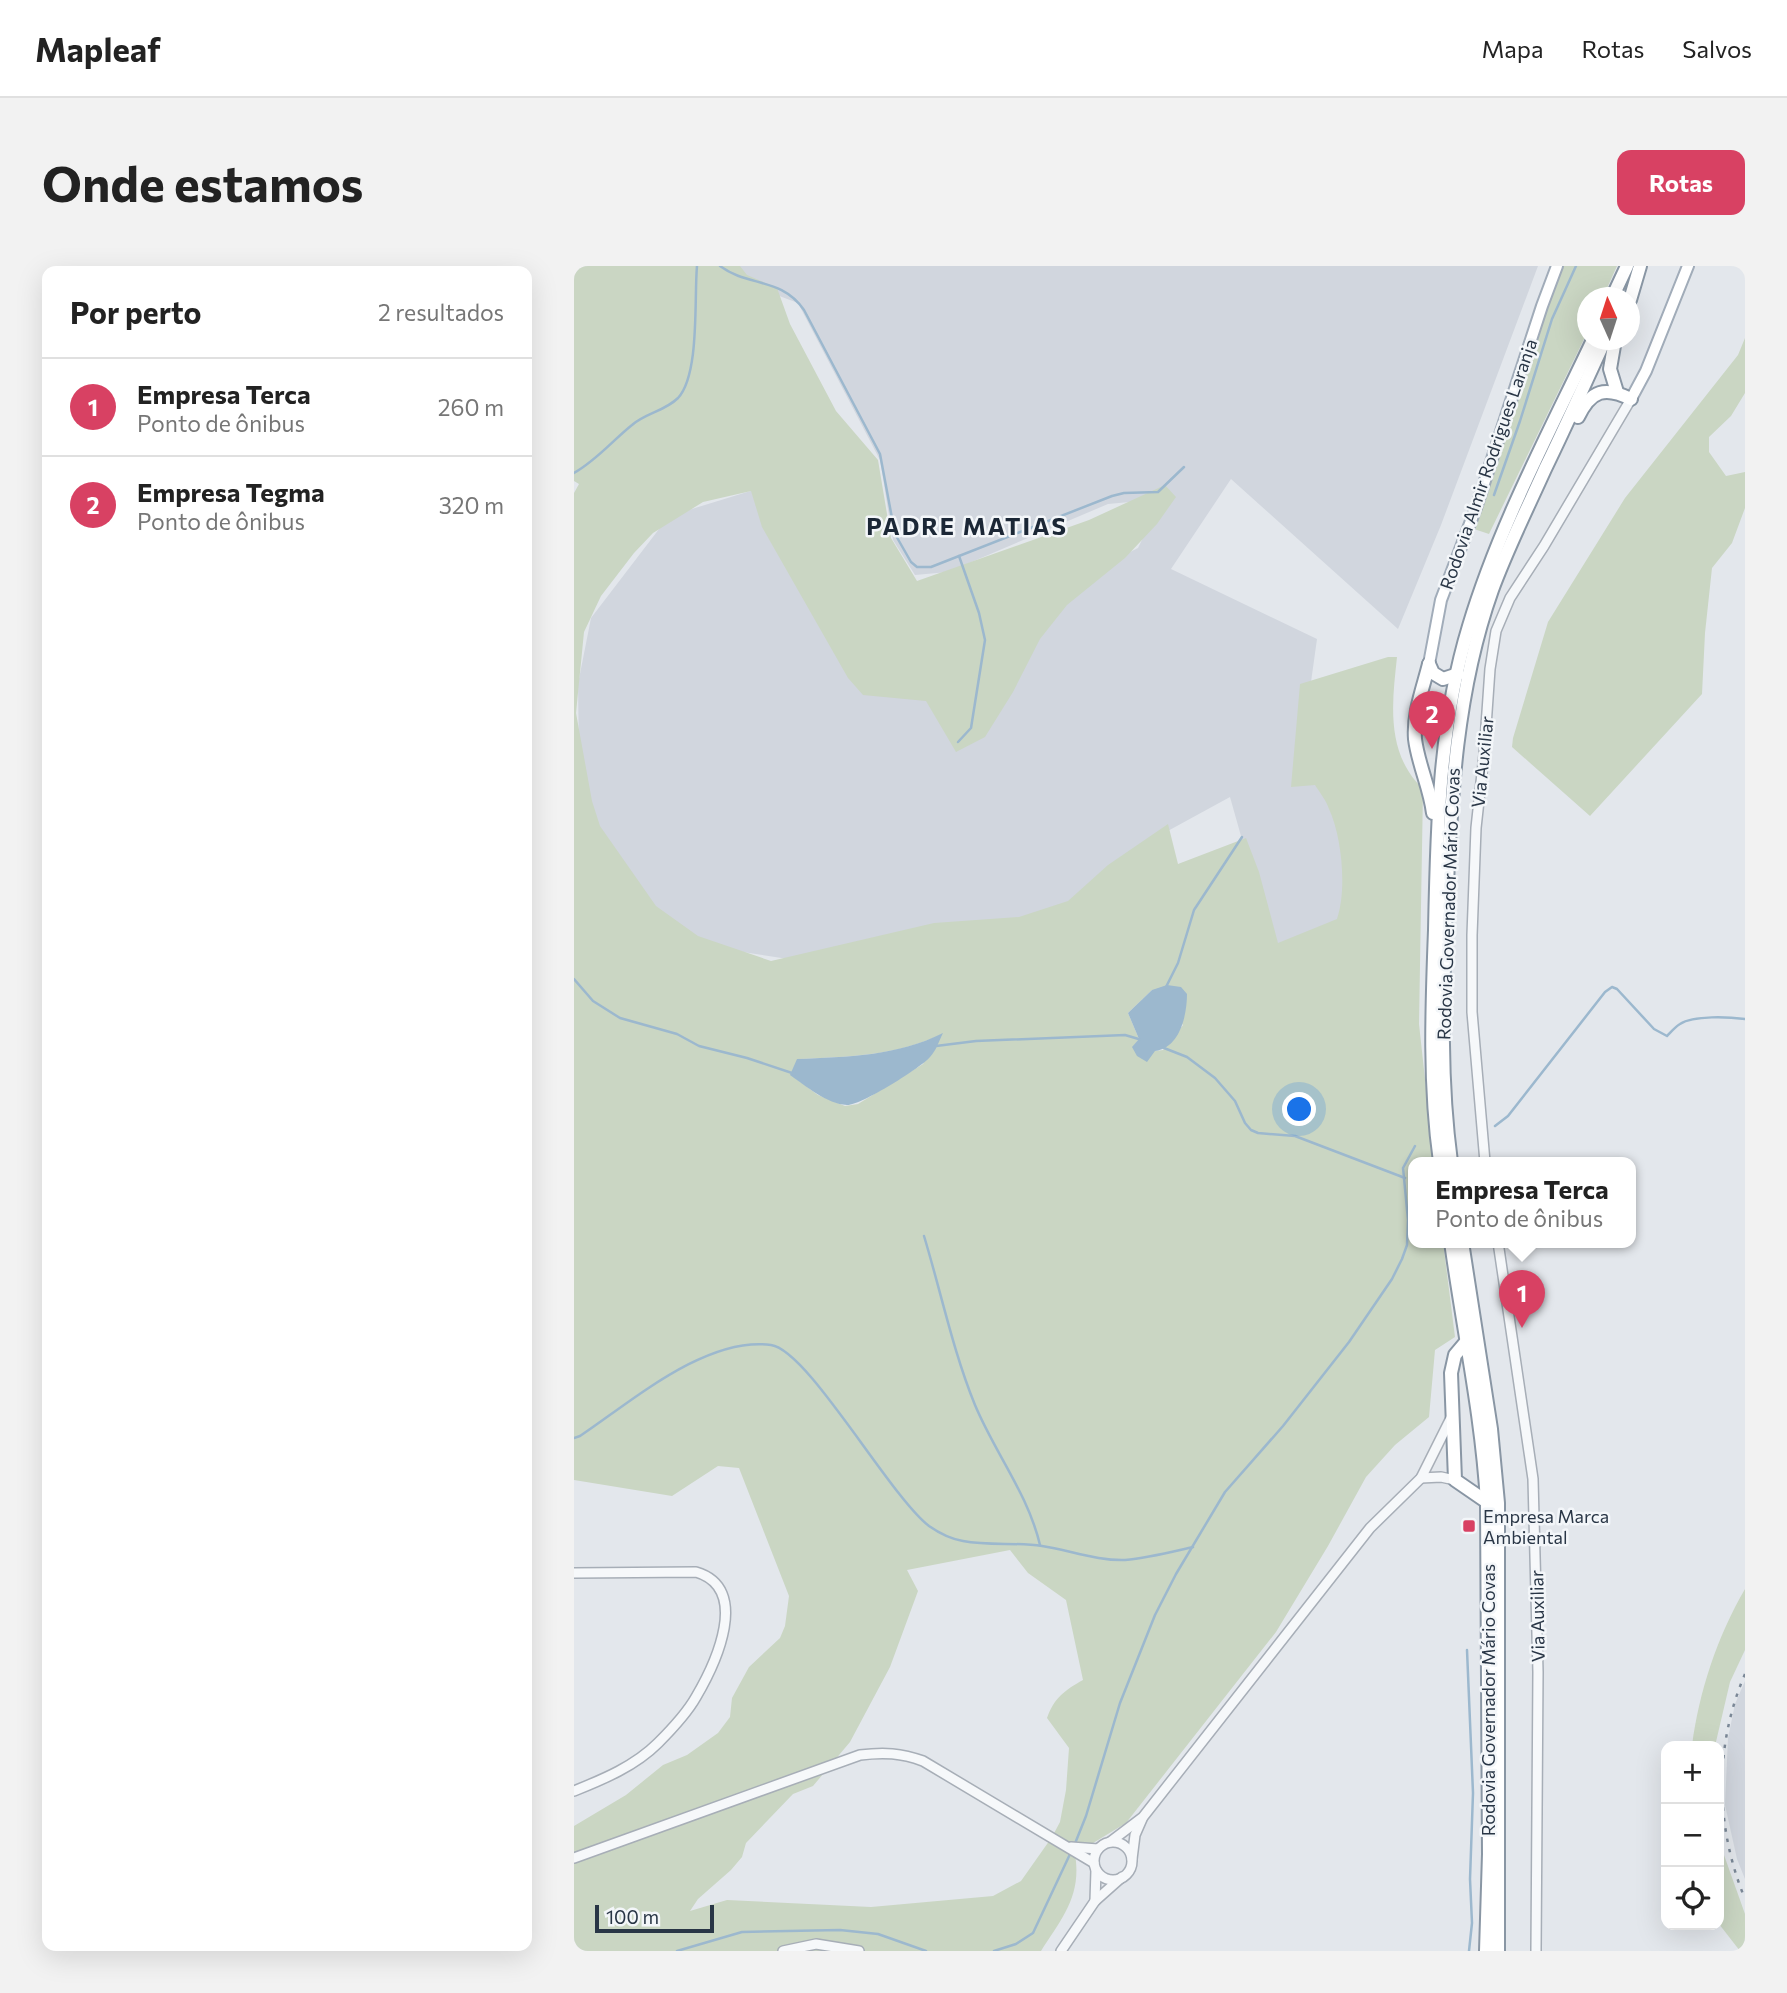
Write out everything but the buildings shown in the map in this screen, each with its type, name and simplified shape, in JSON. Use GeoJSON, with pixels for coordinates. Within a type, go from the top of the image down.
{"type":"FeatureCollection","features":[{"type":"Feature","properties":{"kind":"highway"},"geometry":{"type":"LineString","coordinates":[[1617,287],[1627,266]]}},
{"type":"Feature","properties":{"kind":"highway"},"geometry":{"type":"LineString","coordinates":[[1630,287],[1639,266]]}},
{"type":"Feature","properties":{"kind":"highway"},"geometry":{"type":"LineString","coordinates":[[1633,287],[1639,266]]}},
{"type":"Feature","properties":{"kind":"highway","name":"Rodovia Governador Mário Covas"},"geometry":{"type":"LineString","coordinates":[[1439,1157],[1432,1097],[1431,1016],[1436,852],[1441,773],[1458,674],[1469,625],[1494,552],[1588,350]]}},
{"type":"Feature","properties":{"kind":"highway","name":"Rodovia Governador Mário Covas"},"geometry":{"type":"LineString","coordinates":[[1450,1157],[1444,1095],[1441,1022],[1455,749],[1466,685],[1492,589],[1600,350]]}},
{"type":"Feature","properties":{"kind":"highway"},"geometry":{"type":"LineString","coordinates":[[1613,350],[1610,369],[1617,392]]}},
{"type":"Feature","properties":{"kind":"highway"},"geometry":{"type":"LineString","coordinates":[[1546,467],[1567,438],[1583,405],[1590,398],[1606,391],[1617,392],[1631,399]]}},
{"type":"Feature","properties":{"kind":"highway"},"geometry":{"type":"LineString","coordinates":[[1429,664],[1433,673],[1443,679],[1458,674]]}},
{"type":"Feature","properties":{"kind":"highway"},"geometry":{"type":"LineString","coordinates":[[1429,664],[1416,713],[1415,736],[1430,794],[1436,852]]}},
{"type":"Feature","properties":{"kind":"highway","name":"Rodovia Governador Mário Covas"},"geometry":{"type":"LineString","coordinates":[[1452,1248],[1485,1469],[1487,1502],[1489,1854],[1486,1951]]}},
{"type":"Feature","properties":{"kind":"highway","name":"Rodovia Governador Mário Covas"},"geometry":{"type":"LineString","coordinates":[[1463,1248],[1491,1429],[1498,1503],[1498,1951]]}},
{"type":"Feature","properties":{"kind":"highway"},"geometry":{"type":"LineString","coordinates":[[1466,1342],[1455,1355],[1451,1373],[1455,1480],[1487,1502]]}},
{"type":"Feature","properties":{"kind":"main road","name":"Rodovia Almir Rodrigues Laranja"},"geometry":{"type":"LineString","coordinates":[[1429,664],[1441,600],[1477,505],[1557,266]]}},
{"type":"Feature","properties":{"kind":"main road"},"geometry":{"type":"LineString","coordinates":[[1631,399],[1646,371],[1688,266]]}},
{"type":"Feature","properties":{"kind":"street","name":"Via Auxiliar"},"geometry":{"type":"LineString","coordinates":[[1485,1157],[1472,1012],[1472,935],[1476,828],[1496,631],[1510,598],[1631,399]]}},
{"type":"Feature","properties":{"kind":"street","name":"Via Auxiliar"},"geometry":{"type":"LineString","coordinates":[[1500,1248],[1533,1479],[1538,1685],[1536,1951]]}},
{"type":"Feature","properties":{"kind":"street"},"geometry":{"type":"LineString","coordinates":[[1061,1951],[1095,1901],[1131,1866],[1135,1835],[1143,1817],[1370,1528],[1421,1478],[1452,1417]]}},
{"type":"Feature","properties":{"kind":"street"},"geometry":{"type":"LineString","coordinates":[[1421,1478],[1455,1480]]}},
{"type":"Feature","properties":{"kind":"street"},"geometry":{"type":"LineString","coordinates":[[574,1573],[696,1572],[706,1575],[718,1583],[726,1607],[726,1624],[721,1642],[696,1698],[659,1742],[644,1755],[613,1774],[574,1791]]}},
{"type":"Feature","properties":{"kind":"street"},"geometry":{"type":"LineString","coordinates":[[574,1858],[860,1755],[883,1752],[903,1754],[923,1761],[1069,1847],[1108,1879],[1122,1877]]}},
{"type":"Feature","properties":{"kind":"street"},"geometry":{"type":"LineString","coordinates":[[1069,1847],[1098,1849],[1143,1817]]}},
{"type":"Feature","properties":{"kind":"street"},"geometry":{"type":"LineString","coordinates":[[1110,1842],[1124,1846],[1131,1858],[1131,1866]]}},
{"type":"Feature","properties":{"kind":"street"},"geometry":{"type":"LineString","coordinates":[[1095,1901],[1098,1849]]}},
{"type":"Feature","properties":{"kind":"street"},"geometry":{"type":"LineString","coordinates":[[783,1951],[816,1944],[859,1951]]}},
{"type":"Feature","properties":{"kind":"shaded area"},"geometry":{"type":"Polygon","coordinates":[[[737,266],[1538,266],[1441,525],[1398,629],[1231,479],[1171,569],[1317,639],[1298,775],[1325,775],[1349,853],[1350,932],[1274,953],[1230,797],[1122,856],[1059,914],[788,959],[704,946],[651,908],[589,823],[579,757],[578,684],[591,618],[669,516],[757,489],[799,582],[1067,584],[1138,548],[1162,499],[1108,504],[948,572],[915,575],[893,540],[880,460],[798,303],[747,284],[737,266]]]}},
{"type":"Feature","properties":{"kind":"shaded area"},"geometry":{"type":"Polygon","coordinates":[[[1745,1681],[1745,1879],[1737,1859],[1725,1805],[1728,1738],[1735,1704],[1745,1681]]]}},
{"type":"Feature","properties":{"kind":"green space"},"geometry":{"type":"Polygon","coordinates":[[[574,266],[740,266],[747,275],[777,288],[790,324],[836,411],[878,460],[891,538],[917,581],[1089,520],[1165,485],[1176,497],[1157,524],[1125,558],[1067,605],[1040,639],[1013,692],[985,737],[956,752],[926,701],[863,695],[848,678],[762,527],[751,491],[703,502],[653,533],[634,553],[601,596],[584,632],[576,713],[592,801],[600,826],[656,906],[698,936],[771,961],[934,923],[1019,917],[1068,901],[1108,865],[1168,824],[1178,864],[1246,838],[1259,872],[1278,943],[1337,919],[1342,894],[1342,864],[1333,821],[1315,785],[1291,787],[1300,684],[1388,657],[1397,657],[1394,731],[1402,759],[1423,790],[1419,1024],[1433,1157],[1408,1157],[1408,1248],[1444,1248],[1455,1337],[1435,1350],[1429,1417],[1395,1445],[1366,1477],[1276,1632],[1126,1823],[1075,1854],[1076,1882],[1073,1894],[1063,1917],[1041,1951],[574,1951],[574,1826],[626,1795],[663,1765],[687,1755],[718,1733],[730,1717],[732,1698],[749,1667],[780,1638],[785,1626],[789,1596],[739,1468],[718,1466],[672,1496],[574,1480],[574,493],[579,484],[574,481],[574,266]],[[1152,990],[1128,1013],[1139,1039],[1133,1047],[1163,1050],[1183,1025],[1152,990]],[[942,1034],[889,1051],[798,1059],[791,1075],[818,1095],[845,1106],[858,1104],[923,1064],[942,1034]],[[1010,1550],[907,1570],[918,1591],[890,1667],[850,1742],[813,1786],[793,1794],[746,1843],[742,1857],[698,1899],[690,1911],[727,1900],[871,1907],[993,1896],[1021,1881],[1060,1822],[1066,1790],[1069,1748],[1047,1718],[1061,1695],[1083,1680],[1066,1600],[1028,1573],[1010,1550]]]}},
{"type":"Feature","properties":{"kind":"green space"},"geometry":{"type":"Polygon","coordinates":[[[1563,266],[1617,266],[1608,287],[1577,287],[1579,350],[1489,534],[1474,529],[1480,495],[1563,266]]]}},
{"type":"Feature","properties":{"kind":"green space"},"geometry":{"type":"Polygon","coordinates":[[[1745,338],[1745,393],[1731,416],[1709,437],[1709,452],[1726,476],[1745,472],[1745,508],[1732,543],[1712,568],[1702,694],[1590,816],[1512,747],[1548,622],[1625,498],[1738,355],[1745,338]]]}},
{"type":"Feature","properties":{"kind":"green space"},"geometry":{"type":"Polygon","coordinates":[[[1745,1589],[1745,1650],[1730,1682],[1716,1741],[1693,1741],[1699,1705],[1711,1665],[1745,1589]]]}},
{"type":"Feature","properties":{"kind":"green space"},"geometry":{"type":"Polygon","coordinates":[[[1724,1855],[1745,1914],[1745,1951],[1740,1951],[1724,1930],[1724,1855]]]}},
{"type":"Feature","properties":{"kind":"water"},"geometry":{"type":"Polygon","coordinates":[[[1167,985],[1181,987],[1187,994],[1186,1011],[1171,1044],[1155,1051],[1147,1062],[1137,1056],[1132,1047],[1139,1039],[1128,1013],[1152,990],[1167,985]]]}},
{"type":"Feature","properties":{"kind":"water"},"geometry":{"type":"Polygon","coordinates":[[[943,1033],[934,1052],[925,1062],[854,1104],[832,1101],[790,1075],[797,1059],[890,1051],[926,1041],[943,1033]]]}},
{"type":"Feature","properties":{"kind":"waterway"},"geometry":{"type":"LineString","coordinates":[[574,473],[637,421],[673,402],[685,387],[695,335],[697,266]]}},
{"type":"Feature","properties":{"kind":"waterway"},"geometry":{"type":"LineString","coordinates":[[720,266],[731,273],[785,292],[804,310],[880,454],[895,534],[911,562],[917,567],[931,567],[1112,496],[1158,492],[1184,467]]}},
{"type":"Feature","properties":{"kind":"waterway"},"geometry":{"type":"LineString","coordinates":[[1494,495],[1552,319],[1576,266]]}},
{"type":"Feature","properties":{"kind":"waterway"},"geometry":{"type":"LineString","coordinates":[[958,742],[971,728],[985,640],[979,613],[959,556]]}},
{"type":"Feature","properties":{"kind":"waterway"},"geometry":{"type":"LineString","coordinates":[[1166,987],[1178,963],[1194,910],[1242,837]]}},
{"type":"Feature","properties":{"kind":"waterway"},"geometry":{"type":"LineString","coordinates":[[574,979],[593,1001],[620,1018],[677,1034],[699,1046],[795,1074]]}},
{"type":"Feature","properties":{"kind":"waterway"},"geometry":{"type":"LineString","coordinates":[[1495,1126],[1508,1116],[1605,992],[1612,987],[1617,989],[1654,1029],[1667,1036],[1680,1024],[1694,1019],[1745,1019]]}},
{"type":"Feature","properties":{"kind":"waterway"},"geometry":{"type":"LineString","coordinates":[[936,1046],[976,1041],[1125,1035],[1142,1040]]}},
{"type":"Feature","properties":{"kind":"waterway"},"geometry":{"type":"LineString","coordinates":[[1164,1048],[1187,1057],[1215,1078],[1235,1101],[1251,1130],[1295,1136],[1405,1178]]}},
{"type":"Feature","properties":{"kind":"waterway"},"geometry":{"type":"LineString","coordinates":[[1409,1157],[1415,1146]]}},
{"type":"Feature","properties":{"kind":"waterway"},"geometry":{"type":"LineString","coordinates":[[1408,1159],[1403,1168],[1408,1220]]}},
{"type":"Feature","properties":{"kind":"waterway"},"geometry":{"type":"LineString","coordinates":[[1074,1846],[1086,1816],[1120,1703],[1155,1615],[1176,1574],[1225,1492],[1283,1426],[1349,1342],[1392,1279],[1407,1245],[1408,1220]]}},
{"type":"Feature","properties":{"kind":"waterway"},"geometry":{"type":"LineString","coordinates":[[924,1236],[967,1385],[983,1423],[1028,1508],[1040,1545]]}},
{"type":"Feature","properties":{"kind":"waterway"},"geometry":{"type":"LineString","coordinates":[[574,1438],[670,1374],[695,1361],[746,1345],[771,1345],[787,1353],[806,1371],[912,1510],[929,1526],[945,1535],[973,1542],[1042,1546],[1115,1560],[1142,1558],[1193,1547]]}},
{"type":"Feature","properties":{"kind":"waterway"},"geometry":{"type":"LineString","coordinates":[[1467,1650],[1473,1793],[1470,1879],[1472,1923],[1469,1951]]}},
{"type":"Feature","properties":{"kind":"waterway"},"geometry":{"type":"LineString","coordinates":[[994,1951],[1016,1944],[1033,1933],[1071,1852]]}},
{"type":"Feature","properties":{"kind":"waterway"},"geometry":{"type":"LineString","coordinates":[[677,1951],[742,1932],[840,1930],[878,1934],[926,1951]]}},
{"type":"Feature","properties":{"kind":"railway"},"geometry":{"type":"LineString","coordinates":[[1745,1674],[1728,1729],[1722,1786],[1728,1843],[1745,1899]]}},
{"type":"Feature","properties":{"kind":"place","name":"Empresa Tegma"},"geometry":{"type":"Point","coordinates":[1432,749]}},
{"type":"Feature","properties":{"kind":"place","name":"Empresa Terca"},"geometry":{"type":"Point","coordinates":[1522,1328]}},
{"type":"Feature","properties":{"kind":"place","name":"Empresa Marca Ambiental"},"geometry":{"type":"Point","coordinates":[1469,1526]}},
{"type":"Feature","properties":{"kind":"district","name":"PADRE MATIAS"},"geometry":{"type":"Point","coordinates":[967,525]}}]}
